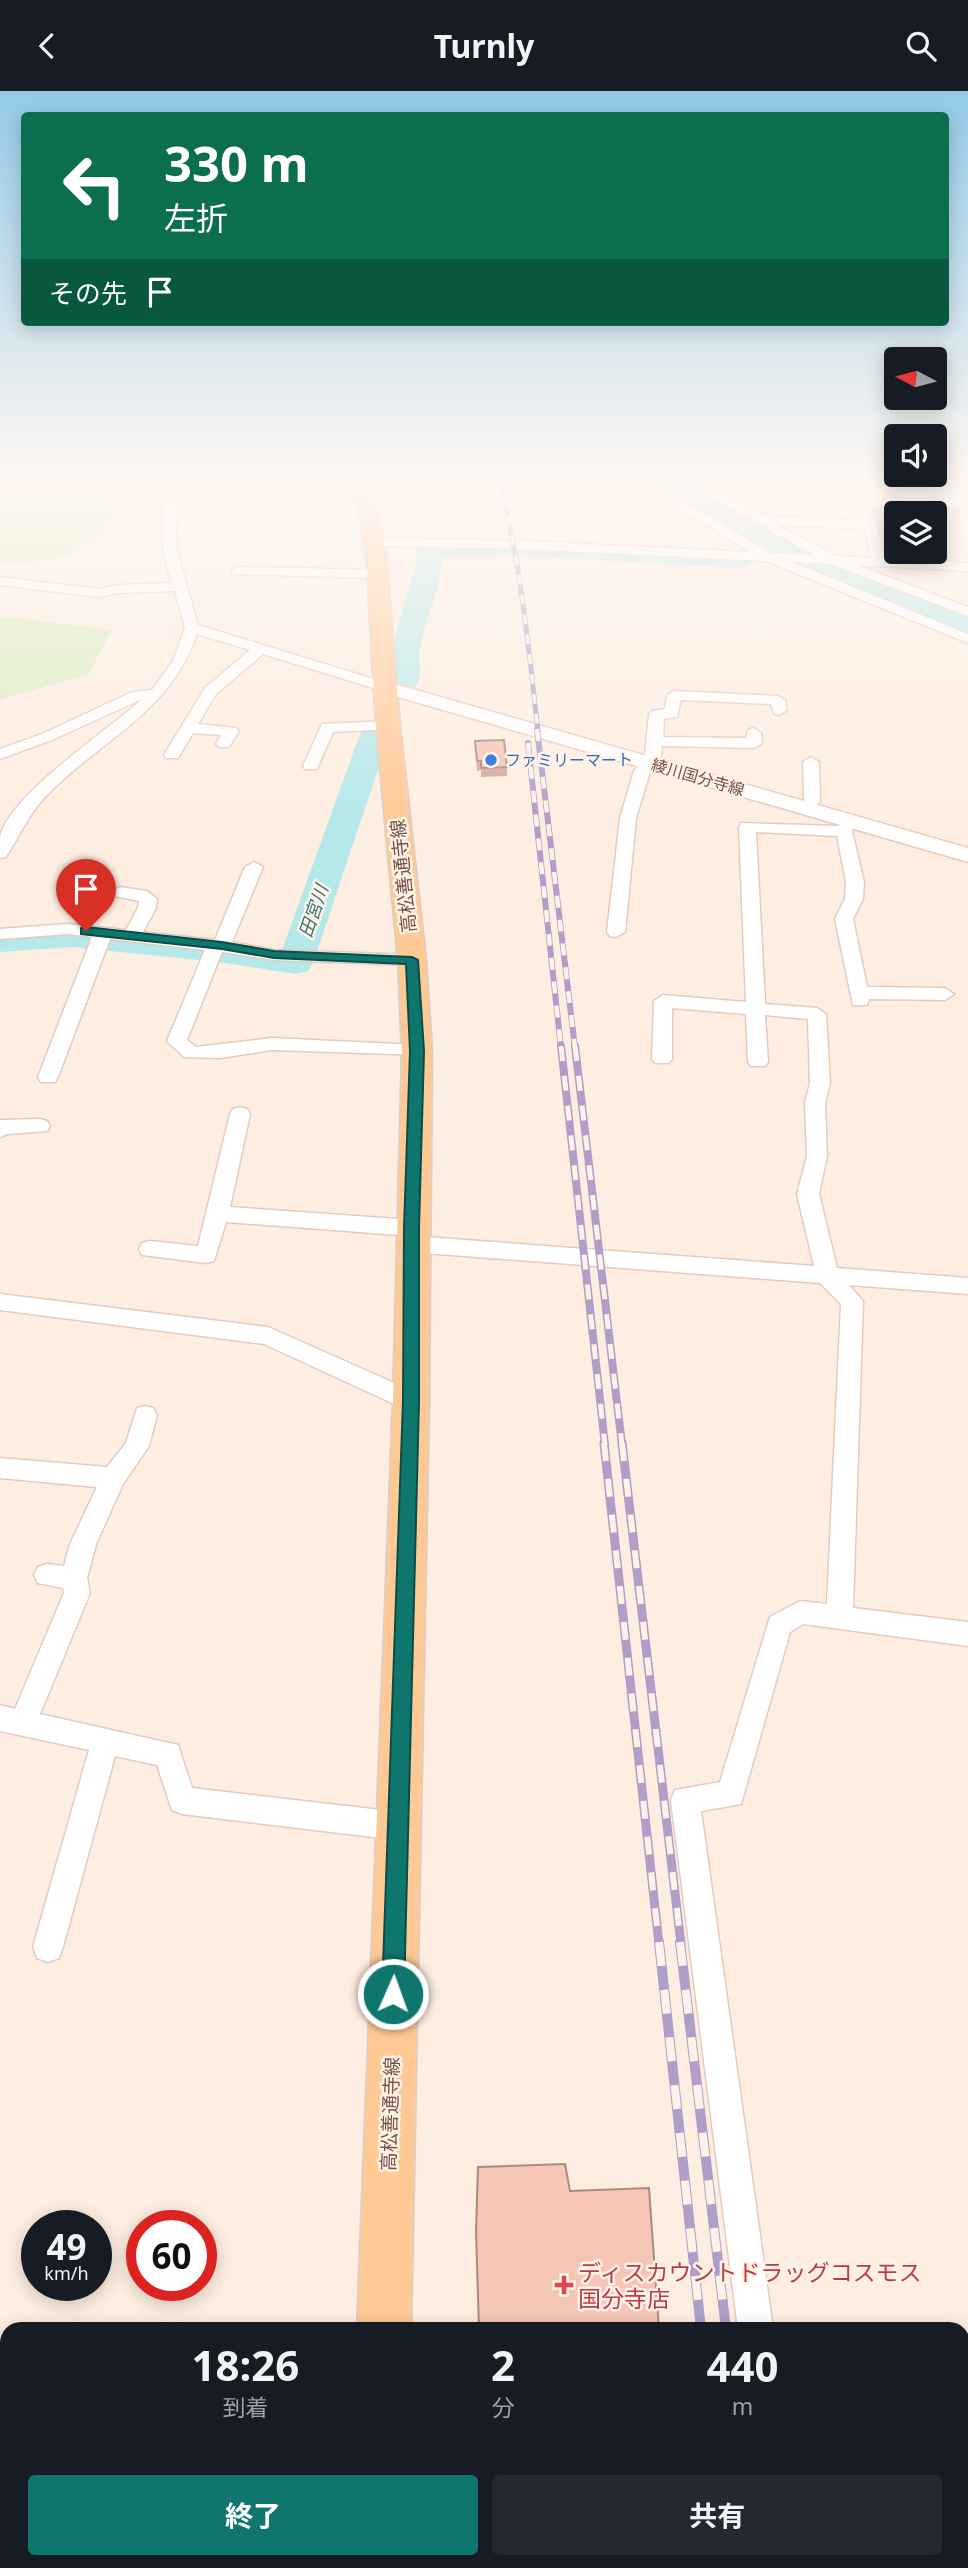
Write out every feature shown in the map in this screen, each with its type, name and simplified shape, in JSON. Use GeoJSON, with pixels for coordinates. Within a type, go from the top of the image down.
{"type":"FeatureCollection","features":[{"type":"Feature","properties":{"kind":"main road","name":"高松善通寺線"},"geometry":{"type":"LineString","coordinates":[[379,593],[388,688],[388,726],[412,960],[417,1051],[411,1236],[411,1401],[384,2322]]}},
{"type":"Feature","properties":{"kind":"main road","name":"綾川国分寺線"},"geometry":{"type":"LineString","coordinates":[[388,688],[807,809],[846,826],[968,855]]}},
{"type":"Feature","properties":{"kind":"street"},"geometry":{"type":"LineString","coordinates":[[0,767],[63,755],[146,705],[170,677],[190,637],[192,628],[182,593]]}},
{"type":"Feature","properties":{"kind":"street"},"geometry":{"type":"LineString","coordinates":[[856,593],[968,639]]}},
{"type":"Feature","properties":{"kind":"street"},"geometry":{"type":"LineString","coordinates":[[916,593],[968,612]]}},
{"type":"Feature","properties":{"kind":"street"},"geometry":{"type":"LineString","coordinates":[[192,628],[388,688]]}},
{"type":"Feature","properties":{"kind":"street"},"geometry":{"type":"LineString","coordinates":[[172,755],[210,691],[261,649]]}},
{"type":"Feature","properties":{"kind":"street"},"geometry":{"type":"LineString","coordinates":[[193,690],[210,691]]}},
{"type":"Feature","properties":{"kind":"street"},"geometry":{"type":"LineString","coordinates":[[0,754],[47,737],[137,695],[155,694]]}},
{"type":"Feature","properties":{"kind":"street"},"geometry":{"type":"LineString","coordinates":[[616,932],[628,818],[642,771],[653,757],[657,713],[672,714],[674,695],[778,700],[779,710]]}},
{"type":"Feature","properties":{"kind":"street"},"geometry":{"type":"LineString","coordinates":[[312,767],[327,727],[388,726]]}},
{"type":"Feature","properties":{"kind":"street"},"geometry":{"type":"LineString","coordinates":[[189,728],[231,731],[224,744]]}},
{"type":"Feature","properties":{"kind":"street"},"geometry":{"type":"LineString","coordinates":[[655,741],[754,743],[754,733]]}},
{"type":"Feature","properties":{"kind":"street"},"geometry":{"type":"LineString","coordinates":[[0,853],[15,820],[63,755]]}},
{"type":"Feature","properties":{"kind":"street"},"geometry":{"type":"LineString","coordinates":[[807,809],[812,801],[811,762]]}},
{"type":"Feature","properties":{"kind":"street"},"geometry":{"type":"LineString","coordinates":[[758,1062],[747,827],[846,826],[855,882],[854,899],[844,919],[859,997],[945,994]]}},
{"type":"Feature","properties":{"kind":"street"},"geometry":{"type":"LineString","coordinates":[[254,867],[177,1041],[191,1053],[220,1052],[272,1044],[417,1051]]}},
{"type":"Feature","properties":{"kind":"street"},"geometry":{"type":"LineString","coordinates":[[120,892],[141,895],[148,899],[147,908],[131,935]]}},
{"type":"Feature","properties":{"kind":"street"},"geometry":{"type":"LineString","coordinates":[[0,934],[68,929],[101,939],[131,935],[216,948],[298,956],[412,960]]}},
{"type":"Feature","properties":{"kind":"street"},"geometry":{"type":"LineString","coordinates":[[48,1077],[101,939]]}},
{"type":"Feature","properties":{"kind":"street"},"geometry":{"type":"LineString","coordinates":[[662,1059],[663,1001],[817,1014],[820,1083],[815,1103],[817,1156],[807,1194],[828,1278],[852,1301],[840,1617]]}},
{"type":"Feature","properties":{"kind":"street"},"geometry":{"type":"LineString","coordinates":[[150,1249],[206,1255],[240,1114]]}},
{"type":"Feature","properties":{"kind":"street"},"geometry":{"type":"LineString","coordinates":[[0,1131],[1,1127],[40,1126]]}},
{"type":"Feature","properties":{"kind":"street"},"geometry":{"type":"LineString","coordinates":[[218,1214],[828,1278],[968,1286]]}},
{"type":"Feature","properties":{"kind":"street"},"geometry":{"type":"LineString","coordinates":[[0,1302],[268,1336],[411,1401]]}},
{"type":"Feature","properties":{"kind":"street"},"geometry":{"type":"LineString","coordinates":[[145,1415],[137,1446],[113,1478],[83,1544],[74,1578],[77,1594],[11,1720],[168,1754],[182,1800],[398,1826]]}},
{"type":"Feature","properties":{"kind":"street"},"geometry":{"type":"LineString","coordinates":[[0,1468],[113,1478]]}},
{"type":"Feature","properties":{"kind":"street"},"geometry":{"type":"LineString","coordinates":[[47,1575],[74,1578]]}},
{"type":"Feature","properties":{"kind":"street"},"geometry":{"type":"LineString","coordinates":[[754,2322],[685,1800],[731,1794],[779,1625],[800,1612],[968,1634]]}},
{"type":"Feature","properties":{"kind":"street"},"geometry":{"type":"LineString","coordinates":[[48,1947],[104,1742]]}},
{"type":"Feature","properties":{"kind":"green space"},"geometry":{"type":"Polygon","coordinates":[[[10,617],[112,630],[88,675],[0,699],[0,619],[10,617]]]}},
{"type":"Feature","properties":{"kind":"building","name":"ファミリーマート"},"geometry":{"type":"Polygon","coordinates":[[[504,740],[507,767],[481,768],[481,761],[477,761],[475,741],[504,740]]]}},
{"type":"Feature","properties":{"kind":"building","name":"ディスカウントドラッグコスモス 国分寺店"},"geometry":{"type":"Polygon","coordinates":[[[565,2164],[570,2191],[649,2188],[659,2322],[479,2322],[476,2231],[478,2167],[565,2164]]]}},
{"type":"Feature","properties":{"kind":"waterway","name":"田宮川"},"geometry":{"type":"LineString","coordinates":[[404,683],[407,675],[405,651],[421,593]]}},
{"type":"Feature","properties":{"kind":"waterway"},"geometry":{"type":"LineString","coordinates":[[877,593],[968,627]]}},
{"type":"Feature","properties":{"kind":"waterway","name":"田宮川"},"geometry":{"type":"LineString","coordinates":[[0,941],[71,936],[219,951],[295,963],[374,737]]}},
{"type":"Feature","properties":{"kind":"railway"},"geometry":{"type":"LineString","coordinates":[[521,593],[538,731]]}},
{"type":"Feature","properties":{"kind":"railway"},"geometry":{"type":"LineString","coordinates":[[537,729],[575,1048]]}},
{"type":"Feature","properties":{"kind":"railway"},"geometry":{"type":"LineString","coordinates":[[528,743],[561,1048]]}},
{"type":"Feature","properties":{"kind":"railway"},"geometry":{"type":"LineString","coordinates":[[561,1046],[605,1445]]}},
{"type":"Feature","properties":{"kind":"railway"},"geometry":{"type":"LineString","coordinates":[[575,1046],[622,1445]]}},
{"type":"Feature","properties":{"kind":"railway"},"geometry":{"type":"LineString","coordinates":[[604,1443],[659,1944]]}},
{"type":"Feature","properties":{"kind":"railway"},"geometry":{"type":"LineString","coordinates":[[622,1443],[681,1944]]}},
{"type":"Feature","properties":{"kind":"railway"},"geometry":{"type":"LineString","coordinates":[[659,1942],[700,2322]]}},
{"type":"Feature","properties":{"kind":"railway"},"geometry":{"type":"LineString","coordinates":[[680,1942],[725,2322]]}},
{"type":"Feature","properties":{"kind":"place","name":"ファミリーマート"},"geometry":{"type":"Point","coordinates":[491,760]}},
{"type":"Feature","properties":{"kind":"place","name":"ディスカウントドラッグコスモス 国分寺店"},"geometry":{"type":"Point","coordinates":[564,2285]}},
{"type":"Feature","properties":{"kind":"route"},"geometry":{"type":"LineString","coordinates":[[86,931],[222,946],[274,955],[343,960],[412,960],[417,1051],[411,1228],[411,1401],[393,1994]]}}]}
